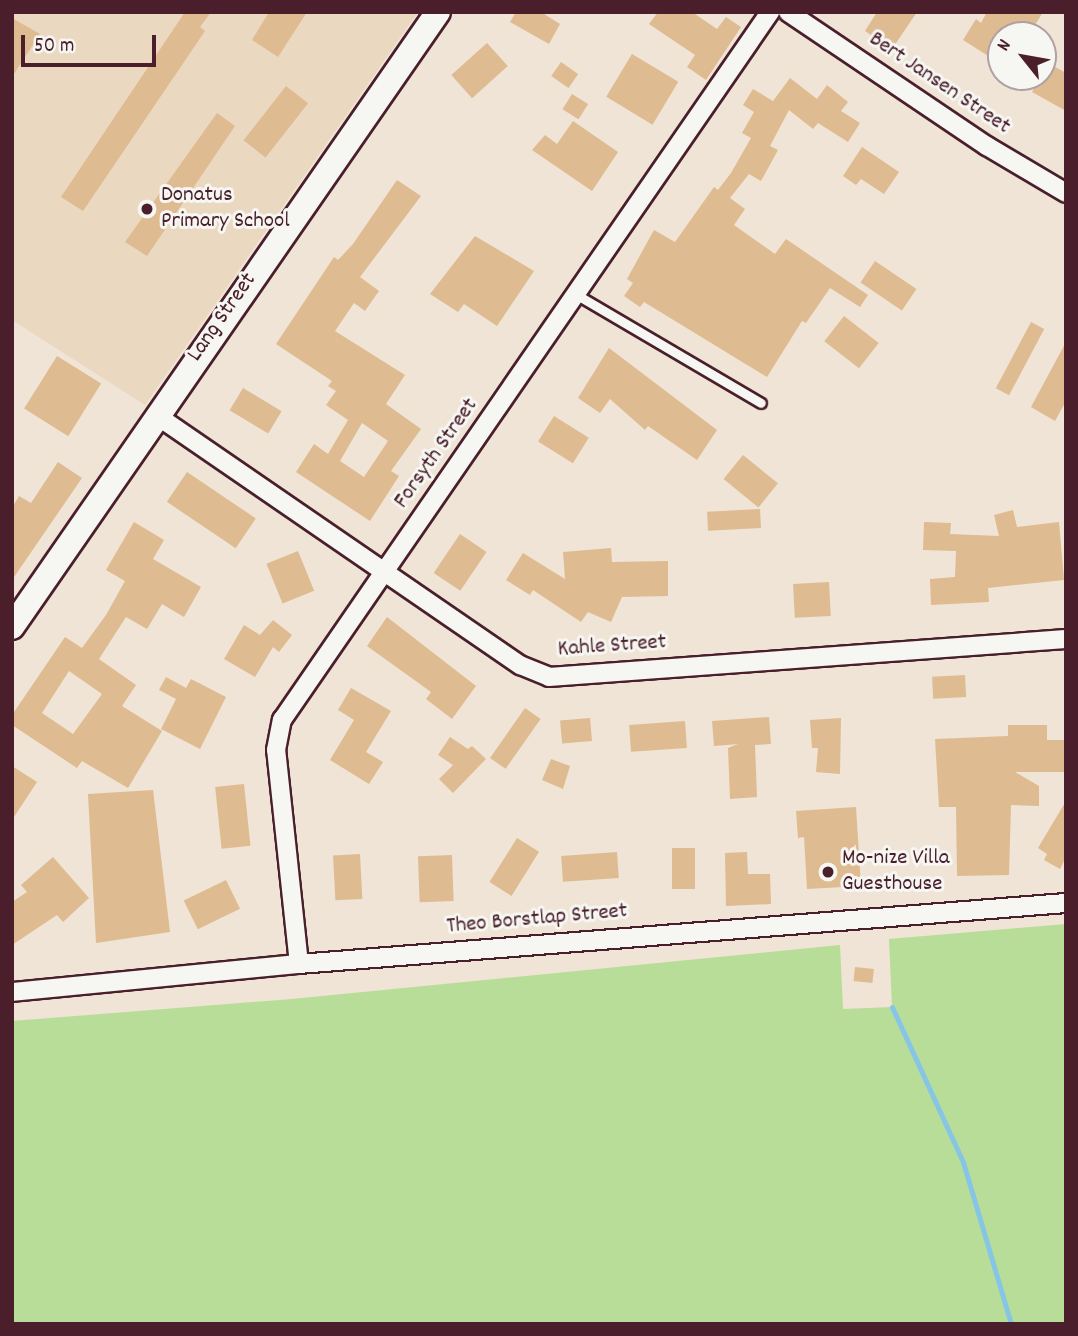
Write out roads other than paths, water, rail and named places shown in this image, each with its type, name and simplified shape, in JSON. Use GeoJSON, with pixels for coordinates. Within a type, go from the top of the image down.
{"type":"FeatureCollection","features":[{"type":"Feature","properties":{"kind":"street","name":"Lang Street"},"geometry":{"type":"LineString","coordinates":[[12,627],[156,415],[438,12]]}},
{"type":"Feature","properties":{"kind":"street","name":"Forsyth Street"},"geometry":{"type":"LineString","coordinates":[[299,964],[276,750],[282,720],[770,12]]}},
{"type":"Feature","properties":{"kind":"street","name":"Bert Jansen Street"},"geometry":{"type":"LineString","coordinates":[[788,12],[987,146],[1066,193]]}},
{"type":"Feature","properties":{"kind":"street","name":"Kahle Street"},"geometry":{"type":"LineString","coordinates":[[156,415],[520,665],[549,677],[1066,639]]}},
{"type":"Feature","properties":{"kind":"street","name":"Theo Borstlap Street"},"geometry":{"type":"LineString","coordinates":[[12,992],[299,964],[1066,903]]}},
{"type":"Feature","properties":{"kind":"lane"},"geometry":{"type":"LineString","coordinates":[[577,295],[761,403]]}},
{"type":"Feature","properties":{"kind":"waterway"},"geometry":{"type":"LineString","coordinates":[[892,1007],[963,1162],[1011,1324]]}},
{"type":"Feature","properties":{"kind":"place","name":"Donatus Primary School"},"geometry":{"type":"Point","coordinates":[147,209]}},
{"type":"Feature","properties":{"kind":"place","name":"Mo-nize Villa Guesthouse"},"geometry":{"type":"Point","coordinates":[828,872]}}]}
